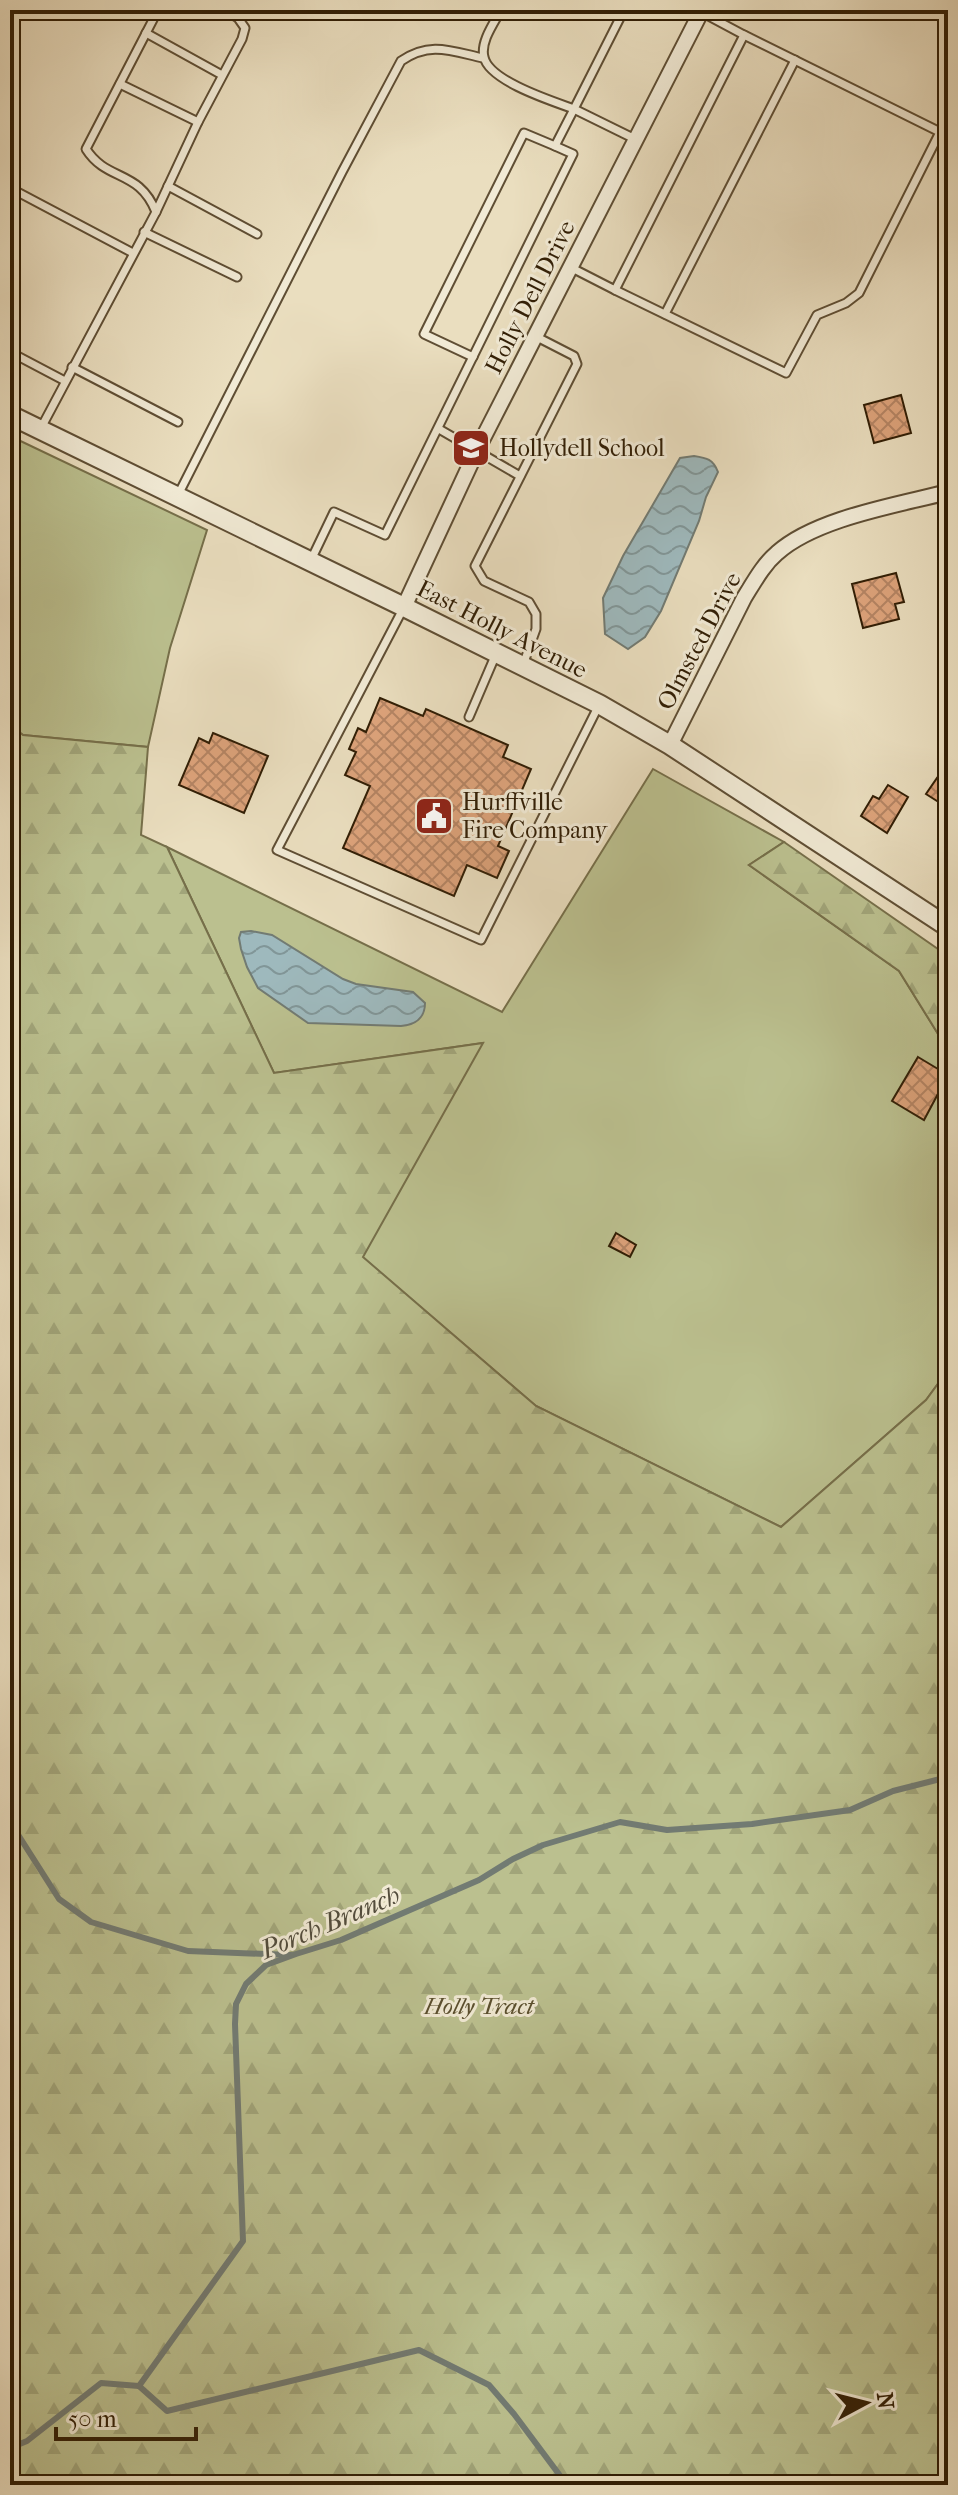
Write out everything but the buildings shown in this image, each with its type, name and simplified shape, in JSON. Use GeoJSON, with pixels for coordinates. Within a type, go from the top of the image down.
{"type":"FeatureCollection","features":[{"type":"Feature","properties":{"kind":"street","name":"Holly Dell Drive"},"geometry":{"type":"LineString","coordinates":[[404,607],[477,450],[701,11]]}},
{"type":"Feature","properties":{"kind":"street","name":"East Holly Avenue"},"geometry":{"type":"LineString","coordinates":[[10,415],[599,704],[670,745],[948,927]]}},
{"type":"Feature","properties":{"kind":"street","name":"Olmsted Drive"},"geometry":{"type":"LineString","coordinates":[[670,745],[744,598],[776,554],[801,537],[831,524],[948,492]]}},
{"type":"Feature","properties":{"kind":"lane"},"geometry":{"type":"LineString","coordinates":[[156,212],[150,196],[133,181],[98,165],[86,149],[158,10]]}},
{"type":"Feature","properties":{"kind":"lane"},"geometry":{"type":"LineString","coordinates":[[40,430],[156,212],[198,122],[242,39],[245,28],[238,18],[225,10]]}},
{"type":"Feature","properties":{"kind":"lane"},"geometry":{"type":"LineString","coordinates":[[483,58],[485,42],[501,10]]}},
{"type":"Feature","properties":{"kind":"lane"},"geometry":{"type":"LineString","coordinates":[[555,146],[624,10]]}},
{"type":"Feature","properties":{"kind":"lane"},"geometry":{"type":"LineString","coordinates":[[570,267],[786,373],[817,315],[846,303],[859,293],[940,132],[701,11]]}},
{"type":"Feature","properties":{"kind":"lane"},"geometry":{"type":"LineString","coordinates":[[146,33],[222,75]]}},
{"type":"Feature","properties":{"kind":"lane"},"geometry":{"type":"LineString","coordinates":[[615,290],[744,35]]}},
{"type":"Feature","properties":{"kind":"lane"},"geometry":{"type":"LineString","coordinates":[[177,497],[401,61],[416,51],[441,49],[483,58],[493,72],[518,87],[574,109],[635,139]]}},
{"type":"Feature","properties":{"kind":"lane"},"geometry":{"type":"LineString","coordinates":[[665,314],[795,60]]}},
{"type":"Feature","properties":{"kind":"lane"},"geometry":{"type":"LineString","coordinates":[[120,84],[198,122]]}},
{"type":"Feature","properties":{"kind":"lane"},"geometry":{"type":"LineString","coordinates":[[310,562],[334,512],[385,535],[439,429],[573,154],[524,133],[424,334],[473,357]]}},
{"type":"Feature","properties":{"kind":"lane"},"geometry":{"type":"LineString","coordinates":[[168,186],[257,234]]}},
{"type":"Feature","properties":{"kind":"lane"},"geometry":{"type":"LineString","coordinates":[[10,188],[133,253]]}},
{"type":"Feature","properties":{"kind":"lane"},"geometry":{"type":"LineString","coordinates":[[144,232],[237,277]]}},
{"type":"Feature","properties":{"kind":"lane"},"geometry":{"type":"LineString","coordinates":[[523,665],[536,629],[536,614],[529,602],[484,581],[475,566],[577,364],[574,356],[535,336]]}},
{"type":"Feature","properties":{"kind":"lane"},"geometry":{"type":"LineString","coordinates":[[10,352],[65,381]]}},
{"type":"Feature","properties":{"kind":"lane"},"geometry":{"type":"LineString","coordinates":[[72,367],[178,422]]}},
{"type":"Feature","properties":{"kind":"lane"},"geometry":{"type":"LineString","coordinates":[[439,429],[520,476]]}},
{"type":"Feature","properties":{"kind":"lane"},"geometry":{"type":"LineString","coordinates":[[404,607],[277,850],[481,940],[599,704]]}},
{"type":"Feature","properties":{"kind":"lane"},"geometry":{"type":"LineString","coordinates":[[469,717],[497,652]]}},
{"type":"Feature","properties":{"kind":"green space"},"geometry":{"type":"Polygon","coordinates":[[[10,436],[207,530],[170,648],[148,747],[23,735],[10,725],[10,436]]]}},
{"type":"Feature","properties":{"kind":"green space","name":"Holly Tract"},"geometry":{"type":"Polygon","coordinates":[[[10,725],[23,735],[148,747],[141,835],[167,847],[274,1073],[483,1043],[363,1257],[536,1406],[781,1527],[926,1400],[948,1370],[948,2485],[10,2485],[10,725]]]}},
{"type":"Feature","properties":{"kind":"green space"},"geometry":{"type":"Polygon","coordinates":[[[653,769],[784,842],[749,865],[899,971],[948,1050],[948,1370],[926,1400],[781,1527],[536,1406],[362,1257],[482,1043],[274,1073],[167,847],[502,1012],[653,769]]]}},
{"type":"Feature","properties":{"kind":"green space"},"geometry":{"type":"Polygon","coordinates":[[[784,842],[948,956],[948,1050],[899,971],[749,865],[784,842]]]}},
{"type":"Feature","properties":{"kind":"water"},"geometry":{"type":"Polygon","coordinates":[[[694,456],[709,460],[718,472],[661,611],[645,637],[628,649],[605,634],[603,598],[623,556],[680,458],[694,456]]]}},
{"type":"Feature","properties":{"kind":"water"},"geometry":{"type":"Polygon","coordinates":[[[241,932],[272,935],[356,984],[413,992],[425,1003],[423,1013],[415,1022],[401,1026],[308,1023],[258,988],[247,967],[239,938],[241,932]]]}},
{"type":"Feature","properties":{"kind":"waterway","name":"Porch Branch"},"geometry":{"type":"LineString","coordinates":[[139,2386],[243,2241],[236,2004],[246,1984],[266,1965],[341,1940],[479,1880],[543,1845],[620,1822],[667,1830],[752,1824],[850,1810],[893,1791],[948,1777]]}},
{"type":"Feature","properties":{"kind":"waterway"},"geometry":{"type":"LineString","coordinates":[[10,1822],[59,1899],[91,1922],[188,1951],[291,1955]]}},
{"type":"Feature","properties":{"kind":"waterway"},"geometry":{"type":"LineString","coordinates":[[139,2386],[167,2411],[419,2350],[489,2385],[567,2485]]}},
{"type":"Feature","properties":{"kind":"waterway","name":"Porch Branch"},"geometry":{"type":"LineString","coordinates":[[10,2448],[27,2441],[101,2383],[139,2386]]}},
{"type":"Feature","properties":{"kind":"place","name":"Hollydell School"},"geometry":{"type":"Point","coordinates":[471,448]}},
{"type":"Feature","properties":{"kind":"place","name":"Hurffville Fire Company"},"geometry":{"type":"Point","coordinates":[434,816]}}]}
